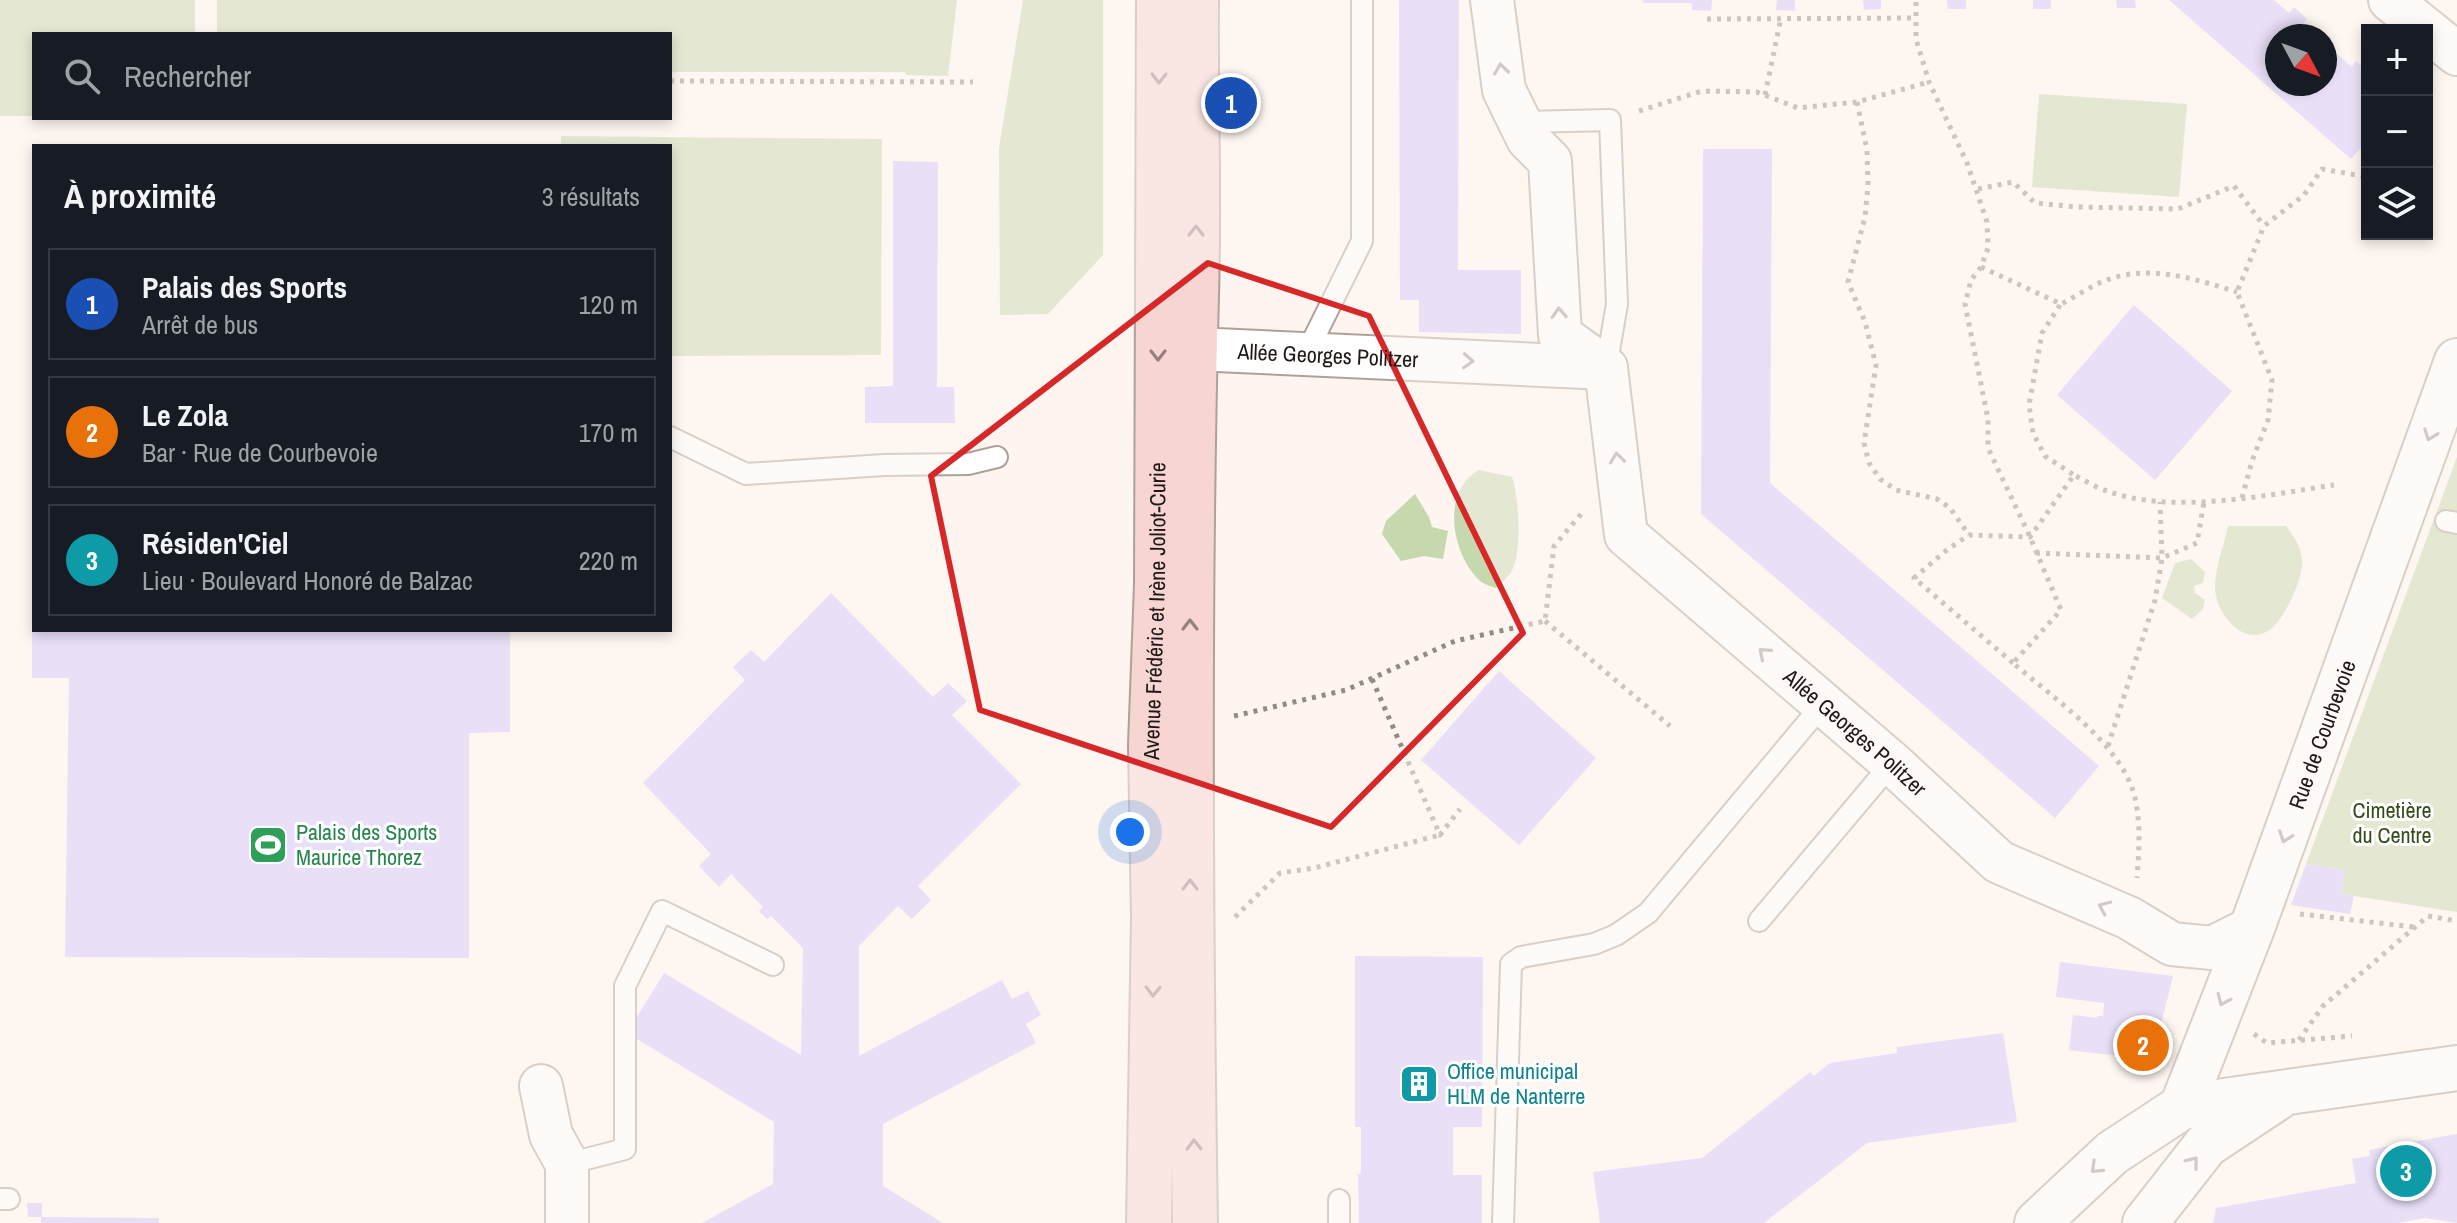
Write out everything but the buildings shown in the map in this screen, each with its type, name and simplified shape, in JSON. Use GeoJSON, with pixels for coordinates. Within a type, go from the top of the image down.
{"type":"FeatureCollection","features":[{"type":"Feature","properties":{"kind":"main road","name":"Avenue Frédéric et Irène Joliot-Curie"},"geometry":{"type":"LineString","coordinates":[[1149,1223],[1154,919],[1151,745],[1157,584],[1159,0]]}},
{"type":"Feature","properties":{"kind":"main road","name":"Avenue Frédéric et Irène Joliot-Curie"},"geometry":{"type":"LineString","coordinates":[[1195,1223],[1190,497],[1196,0]]}},
{"type":"Feature","properties":{"kind":"street"},"geometry":{"type":"LineString","coordinates":[[1492,0],[1504,90],[1528,139],[1550,161],[1560,335],[1606,368]]}},
{"type":"Feature","properties":{"kind":"street"},"geometry":{"type":"LineString","coordinates":[[2390,0],[2457,54]]}},
{"type":"Feature","properties":{"kind":"street","name":"Allée Georges Politzer"},"geometry":{"type":"LineString","coordinates":[[1194,349],[1606,368],[1626,535],[1892,763],[1999,862],[2129,918],[2172,944],[2212,948],[2252,928]]}},
{"type":"Feature","properties":{"kind":"street","name":"Rue de Courbevoie"},"geometry":{"type":"LineString","coordinates":[[2182,1107],[2252,928],[2457,361]]}},
{"type":"Feature","properties":{"kind":"street"},"geometry":{"type":"LineString","coordinates":[[2037,1223],[2112,1153],[2182,1107],[2457,1068]]}},
{"type":"Feature","properties":{"kind":"street"},"geometry":{"type":"LineString","coordinates":[[541,1086],[551,1135],[567,1164],[567,1223]]}},
{"type":"Feature","properties":{"kind":"street"},"geometry":{"type":"LineString","coordinates":[[2145,1223],[2206,1145],[2286,1093]]}},
{"type":"Feature","properties":{"kind":"lane"},"geometry":{"type":"LineString","coordinates":[[1307,352],[1362,241],[1362,0]]}},
{"type":"Feature","properties":{"kind":"lane"},"geometry":{"type":"LineString","coordinates":[[1520,122],[1610,120],[1617,304],[1606,368]]}},
{"type":"Feature","properties":{"kind":"lane"},"geometry":{"type":"LineString","coordinates":[[672,438],[746,474],[884,465],[968,464],[997,457]]}},
{"type":"Feature","properties":{"kind":"lane"},"geometry":{"type":"LineString","coordinates":[[1503,1223],[1511,964],[1521,957],[1594,944],[1616,935],[1648,913],[1823,704]]}},
{"type":"Feature","properties":{"kind":"lane"},"geometry":{"type":"LineString","coordinates":[[1759,921],[1892,763]]}},
{"type":"Feature","properties":{"kind":"lane"},"geometry":{"type":"LineString","coordinates":[[567,1164],[625,1149],[625,986],[662,911],[773,965]]}},
{"type":"Feature","properties":{"kind":"lane"},"geometry":{"type":"LineString","coordinates":[[1339,1200],[1339,1223]]}},
{"type":"Feature","properties":{"kind":"path"},"geometry":{"type":"LineString","coordinates":[[1916,2],[1916,39],[1929,82],[1978,189],[1987,222],[1988,248],[1981,267],[1971,280],[1965,304],[1988,419],[1988,448],[2061,610],[2013,663]]}},
{"type":"Feature","properties":{"kind":"path"},"geometry":{"type":"LineString","coordinates":[[1765,95],[1781,18]]}},
{"type":"Feature","properties":{"kind":"path"},"geometry":{"type":"LineString","coordinates":[[1707,19],[1916,18]]}},
{"type":"Feature","properties":{"kind":"path"},"geometry":{"type":"LineString","coordinates":[[672,81],[973,82]]}},
{"type":"Feature","properties":{"kind":"path"},"geometry":{"type":"LineString","coordinates":[[1610,120],[1702,91],[1757,92],[1798,108],[1857,102],[1929,82]]}},
{"type":"Feature","properties":{"kind":"path"},"geometry":{"type":"LineString","coordinates":[[1857,102],[1867,150],[1868,185],[1865,217],[1848,282],[1865,322],[1876,365],[1864,443],[1869,463],[1880,479],[1896,490],[1937,499],[1950,508],[1969,535]]}},
{"type":"Feature","properties":{"kind":"path"},"geometry":{"type":"LineString","coordinates":[[2242,498],[2268,420],[2272,380],[2237,292],[2264,226],[2304,195],[2322,169],[2361,176]]}},
{"type":"Feature","properties":{"kind":"path"},"geometry":{"type":"LineString","coordinates":[[1978,189],[2013,182],[2035,203],[2178,209],[2234,186],[2264,226]]}},
{"type":"Feature","properties":{"kind":"path"},"geometry":{"type":"LineString","coordinates":[[1981,267],[2061,304]]}},
{"type":"Feature","properties":{"kind":"path"},"geometry":{"type":"LineString","coordinates":[[2237,292],[2197,279],[2135,273],[2105,280],[2061,304],[2042,333],[2029,405],[2033,433],[2045,456],[2074,475],[2108,492],[2160,502],[2204,502],[2334,485]]}},
{"type":"Feature","properties":{"kind":"path"},"geometry":{"type":"LineString","coordinates":[[1545,621],[1554,546],[1618,469]]}},
{"type":"Feature","properties":{"kind":"path"},"geometry":{"type":"LineString","coordinates":[[2030,537],[2074,475]]}},
{"type":"Feature","properties":{"kind":"path"},"geometry":{"type":"LineString","coordinates":[[2108,746],[2147,630],[2162,558],[2160,502]]}},
{"type":"Feature","properties":{"kind":"path"},"geometry":{"type":"LineString","coordinates":[[2036,553],[2162,558],[2197,543],[2204,502]]}},
{"type":"Feature","properties":{"kind":"path"},"geometry":{"type":"LineString","coordinates":[[2030,537],[1969,535],[1914,578],[2108,746],[2134,795],[2140,832],[2137,876],[2129,918]]}},
{"type":"Feature","properties":{"kind":"path"},"geometry":{"type":"LineString","coordinates":[[1190,727],[1346,690],[1455,641],[1545,621]]}},
{"type":"Feature","properties":{"kind":"path"},"geometry":{"type":"LineString","coordinates":[[1545,621],[1670,726]]}},
{"type":"Feature","properties":{"kind":"path"},"geometry":{"type":"LineString","coordinates":[[1372,679],[1440,835]]}},
{"type":"Feature","properties":{"kind":"path"},"geometry":{"type":"LineString","coordinates":[[1191,953],[1231,921],[1280,873],[1314,868],[1440,835],[1460,809]]}},
{"type":"Feature","properties":{"kind":"path"},"geometry":{"type":"LineString","coordinates":[[2294,914],[2414,927]]}},
{"type":"Feature","properties":{"kind":"path"},"geometry":{"type":"LineString","coordinates":[[2216,1017],[2247,1025],[2254,1035],[2267,1043],[2299,1041],[2323,1006],[2428,916],[2457,921]]}},
{"type":"Feature","properties":{"kind":"highlighted area"},"geometry":{"type":"Polygon","coordinates":[[[1208,263],[1369,316],[1523,633],[1331,827],[980,710],[931,476],[1208,263]]]}},
{"type":"Feature","properties":{"kind":"green space"},"geometry":{"type":"Polygon","coordinates":[[[0,0],[195,0],[195,32],[32,32],[32,116],[0,116],[0,0]]]}},
{"type":"Feature","properties":{"kind":"green space"},"geometry":{"type":"Polygon","coordinates":[[[217,0],[957,0],[948,76],[906,75],[905,72],[672,72],[672,32],[217,32],[217,0]]]}},
{"type":"Feature","properties":{"kind":"green space"},"geometry":{"type":"Polygon","coordinates":[[[1023,0],[1103,0],[1103,255],[1048,314],[1000,315],[999,148],[1023,0]]]}},
{"type":"Feature","properties":{"kind":"green space"},"geometry":{"type":"Polygon","coordinates":[[[2039,94],[2187,104],[2179,197],[2032,187],[2039,94]]]}},
{"type":"Feature","properties":{"kind":"green space"},"geometry":{"type":"Polygon","coordinates":[[[561,136],[882,139],[881,355],[672,356],[672,144],[561,144],[561,136]]]}},
{"type":"Feature","properties":{"kind":"green space","name":"Cimetière du Centre"},"geometry":{"type":"Polygon","coordinates":[[[2457,457],[2457,912],[2341,894],[2345,870],[2306,864],[2457,457]]]}},
{"type":"Feature","properties":{"kind":"green space"},"geometry":{"type":"Polygon","coordinates":[[[1479,470],[1512,477],[1516,498],[1517,554],[1510,574],[1496,588],[1481,581],[1469,568],[1457,539],[1454,522],[1459,492],[1467,479],[1479,470]]]}},
{"type":"Feature","properties":{"kind":"green space"},"geometry":{"type":"Polygon","coordinates":[[[1415,494],[1432,527],[1448,531],[1443,559],[1424,556],[1401,561],[1382,534],[1386,521],[1415,494]]]}},
{"type":"Feature","properties":{"kind":"green space"},"geometry":{"type":"Polygon","coordinates":[[[2228,526],[2286,526],[2301,554],[2301,573],[2290,601],[2274,626],[2258,635],[2248,634],[2231,624],[2216,596],[2216,572],[2228,526]]]}},
{"type":"Feature","properties":{"kind":"green space"},"geometry":{"type":"Polygon","coordinates":[[[2191,559],[2205,572],[2203,583],[2194,586],[2195,593],[2205,600],[2203,609],[2192,619],[2162,598],[2175,563],[2191,559]]]}},
{"type":"Feature","properties":{"kind":"place","name":"Palais des Sports"},"geometry":{"type":"Point","coordinates":[1231,103]}},
{"type":"Feature","properties":{"kind":"place","name":"Palais des Sports Maurice Thorez"},"geometry":{"type":"Point","coordinates":[268,845]}},
{"type":"Feature","properties":{"kind":"place","name":"Le Zola"},"geometry":{"type":"Point","coordinates":[2143,1045]}},
{"type":"Feature","properties":{"kind":"place","name":"Office municipal HLM de Nanterre"},"geometry":{"type":"Point","coordinates":[1419,1084]}},
{"type":"Feature","properties":{"kind":"place","name":"Résiden'Ciel"},"geometry":{"type":"Point","coordinates":[2406,1171]}}]}
